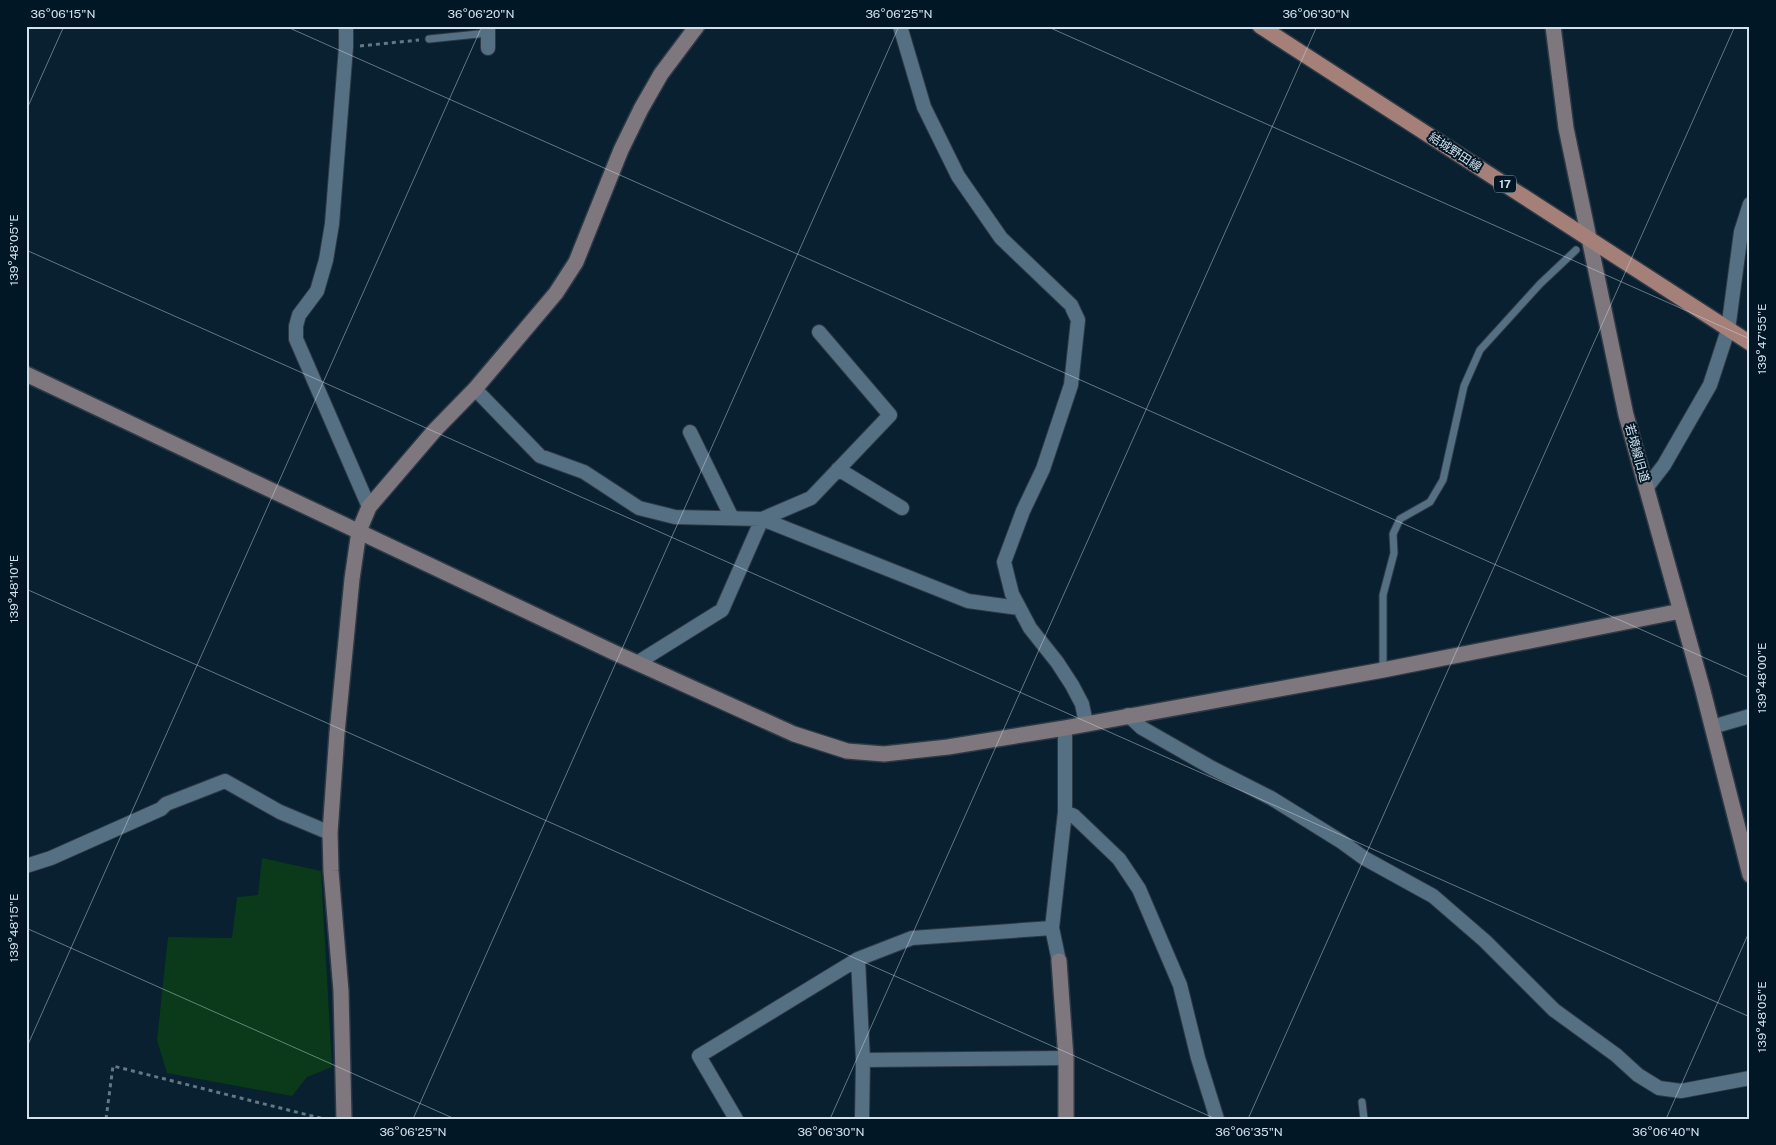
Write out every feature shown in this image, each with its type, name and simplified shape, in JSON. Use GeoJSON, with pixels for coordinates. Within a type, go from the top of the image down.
{"type":"FeatureCollection","features":[{"type":"Feature","properties":{"kind":"main road","name":"結城野田線"},"geometry":{"type":"LineString","coordinates":[[1260,26],[1750,344]]}},
{"type":"Feature","properties":{"kind":"street"},"geometry":{"type":"LineString","coordinates":[[346,26],[332,224],[326,260],[317,291],[299,315],[296,326],[296,339],[369,507]]}},
{"type":"Feature","properties":{"kind":"street"},"geometry":{"type":"LineString","coordinates":[[344,1119],[341,991],[331,871],[330,833],[338,723],[352,579],[359,531],[369,507],[435,430],[475,389],[556,293],[576,262],[621,150],[640,109],[661,74],[697,26]]}},
{"type":"Feature","properties":{"kind":"street"},"geometry":{"type":"LineString","coordinates":[[900,26],[924,107],[958,176],[1001,238],[1070,305],[1078,320],[1071,385],[1044,469],[1024,511],[1004,562],[1012,594],[1019,608],[1030,628],[1072,685],[1082,704],[1086,723]]}},
{"type":"Feature","properties":{"kind":"street","name":"若境線旧道"},"geometry":{"type":"LineString","coordinates":[[1553,26],[1566,128],[1626,415],[1681,611],[1749,869]]}},
{"type":"Feature","properties":{"kind":"street"},"geometry":{"type":"LineString","coordinates":[[488,30],[488,48]]}},
{"type":"Feature","properties":{"kind":"street"},"geometry":{"type":"LineString","coordinates":[[1647,487],[1664,465],[1710,385],[1728,330],[1741,232],[1750,204]]}},
{"type":"Feature","properties":{"kind":"street"},"geometry":{"type":"LineString","coordinates":[[637,662],[722,610],[762,519],[811,498],[890,415],[819,332]]}},
{"type":"Feature","properties":{"kind":"street"},"geometry":{"type":"LineString","coordinates":[[26,374],[637,662],[794,734],[847,751],[884,754],[948,747],[1065,728],[1383,670],[1681,611]]}},
{"type":"Feature","properties":{"kind":"street"},"geometry":{"type":"LineString","coordinates":[[475,389],[540,456],[584,472],[639,508],[674,517],[762,519],[968,601],[1019,608]]}},
{"type":"Feature","properties":{"kind":"street"},"geometry":{"type":"LineString","coordinates":[[690,432],[732,518]]}},
{"type":"Feature","properties":{"kind":"street"},"geometry":{"type":"LineString","coordinates":[[838,469],[902,508]]}},
{"type":"Feature","properties":{"kind":"street"},"geometry":{"type":"LineString","coordinates":[[1128,715],[1142,728],[1212,768],[1271,798],[1342,842],[1364,858],[1433,896],[1485,940],[1554,1010],[1616,1055],[1638,1075],[1659,1088],[1682,1091],[1750,1078]]}},
{"type":"Feature","properties":{"kind":"street"},"geometry":{"type":"LineString","coordinates":[[1712,727],[1750,716]]}},
{"type":"Feature","properties":{"kind":"street"},"geometry":{"type":"LineString","coordinates":[[1065,728],[1065,812],[1052,928],[1059,961],[1066,1058],[1066,1119]]}},
{"type":"Feature","properties":{"kind":"street"},"geometry":{"type":"LineString","coordinates":[[26,866],[51,858],[166,804],[225,781],[280,812],[330,833]]}},
{"type":"Feature","properties":{"kind":"street"},"geometry":{"type":"LineString","coordinates":[[1065,812],[1074,816],[1118,858],[1140,889],[1180,986],[1198,1058],[1217,1119]]}},
{"type":"Feature","properties":{"kind":"street"},"geometry":{"type":"LineString","coordinates":[[736,1119],[699,1056],[858,959],[912,938],[1052,928]]}},
{"type":"Feature","properties":{"kind":"street"},"geometry":{"type":"LineString","coordinates":[[858,959],[863,1060],[862,1119]]}},
{"type":"Feature","properties":{"kind":"street"},"geometry":{"type":"LineString","coordinates":[[863,1060],[1066,1058]]}},
{"type":"Feature","properties":{"kind":"lane"},"geometry":{"type":"LineString","coordinates":[[429,39],[488,30]]}},
{"type":"Feature","properties":{"kind":"lane"},"geometry":{"type":"LineString","coordinates":[[1383,670],[1383,595],[1394,553],[1393,534],[1400,519],[1430,502],[1443,480],[1464,386],[1480,350],[1540,284],[1576,250]]}},
{"type":"Feature","properties":{"kind":"lane"},"geometry":{"type":"LineString","coordinates":[[1362,1102],[1364,1119]]}},
{"type":"Feature","properties":{"kind":"path"},"geometry":{"type":"LineString","coordinates":[[346,47],[429,39]]}},
{"type":"Feature","properties":{"kind":"path"},"geometry":{"type":"LineString","coordinates":[[106,1119],[113,1066],[324,1119]]}},
{"type":"Feature","properties":{"kind":"green space"},"geometry":{"type":"Polygon","coordinates":[[[262,858],[321,871],[332,1067],[307,1077],[292,1096],[167,1073],[157,1040],[168,937],[232,938],[237,897],[258,895],[262,858]]]}}]}
